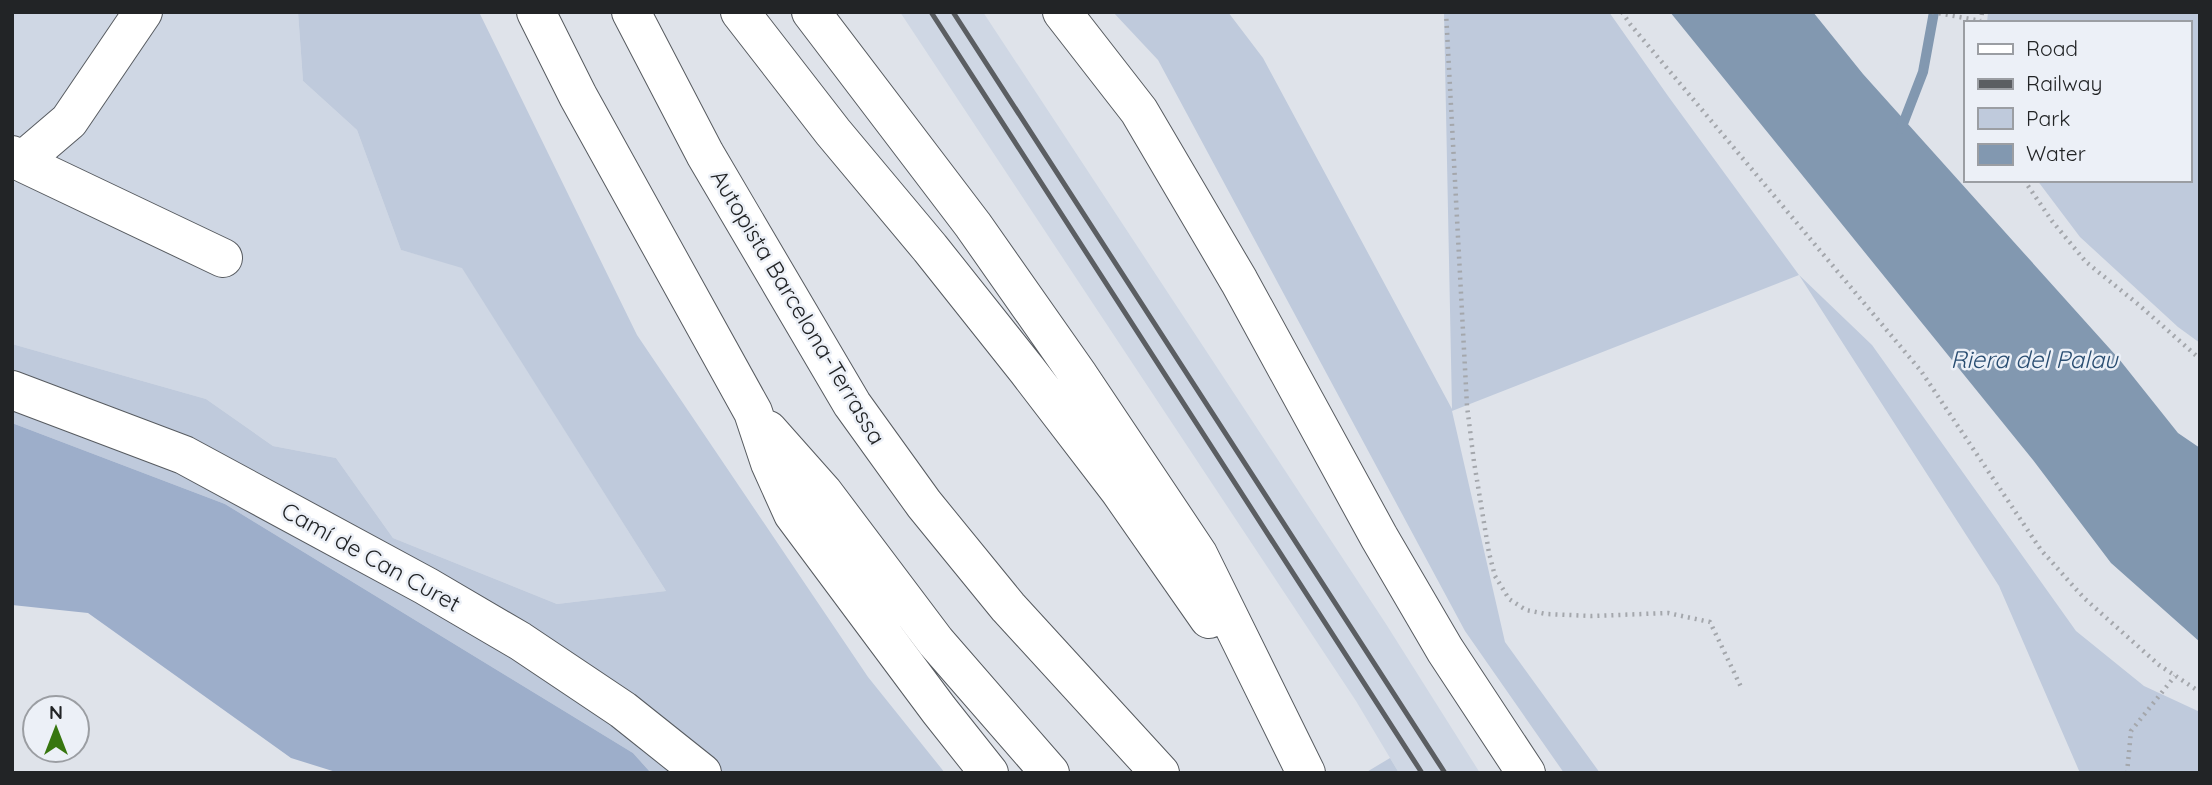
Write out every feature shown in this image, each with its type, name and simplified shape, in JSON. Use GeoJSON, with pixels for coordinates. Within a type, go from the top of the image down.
{"type":"FeatureCollection","features":[{"type":"Feature","properties":{"kind":"main road"},"geometry":{"type":"LineString","coordinates":[[143,12],[69,121],[17,159],[223,258]]}},
{"type":"Feature","properties":{"kind":"main road"},"geometry":{"type":"LineString","coordinates":[[536,12],[578,96],[753,412],[770,463],[793,514],[989,773]]}},
{"type":"Feature","properties":{"kind":"main road","name":"Autopista Barcelona-Terrassa"},"geometry":{"type":"LineString","coordinates":[[631,12],[705,154],[852,404],[924,505],[1008,607],[1160,773]]}},
{"type":"Feature","properties":{"kind":"main road"},"geometry":{"type":"LineString","coordinates":[[740,12],[833,132],[930,248],[1119,490],[1280,722]]}},
{"type":"Feature","properties":{"kind":"main road"},"geometry":{"type":"LineString","coordinates":[[811,12],[973,225],[1079,376],[1198,554],[1306,773]]}},
{"type":"Feature","properties":{"kind":"main road"},"geometry":{"type":"LineString","coordinates":[[1062,12],[1139,111],[1239,281],[1398,571],[1445,650],[1526,773]]}},
{"type":"Feature","properties":{"kind":"main road","name":"Camí de Can Curet"},"geometry":{"type":"LineString","coordinates":[[12,390],[184,455],[426,586],[520,641],[611,703],[702,773]]}},
{"type":"Feature","properties":{"kind":"main road"},"geometry":{"type":"LineString","coordinates":[[753,412],[823,492],[936,642],[1050,773]]}},
{"type":"Feature","properties":{"kind":"path"},"geometry":{"type":"LineString","coordinates":[[1446,12],[1467,406],[1478,488],[1495,576],[1509,599],[1525,610],[1546,614],[1592,616],[1668,613],[1710,622],[1742,689]]}},
{"type":"Feature","properties":{"kind":"path"},"geometry":{"type":"LineString","coordinates":[[1622,12],[1921,371],[2040,550],[2084,598],[2159,665],[2200,692]]}},
{"type":"Feature","properties":{"kind":"path"},"geometry":{"type":"LineString","coordinates":[[1932,12],[1976,21]]}},
{"type":"Feature","properties":{"kind":"path"},"geometry":{"type":"LineString","coordinates":[[2025,182],[2085,262],[2139,304],[2200,359]]}},
{"type":"Feature","properties":{"kind":"path"},"geometry":{"type":"LineString","coordinates":[[2127,773],[2131,731],[2175,676]]}},
{"type":"Feature","properties":{"kind":"shaded area"},"geometry":{"type":"Polygon","coordinates":[[[12,12],[298,12],[303,81],[357,130],[401,250],[462,267],[666,591],[557,604],[393,538],[336,458],[273,446],[206,399],[12,344],[12,12]]]}},
{"type":"Feature","properties":{"kind":"shaded area"},"geometry":{"type":"Polygon","coordinates":[[[900,12],[983,12],[1386,624],[1480,773],[1399,773],[1356,701],[900,12]]]}},
{"type":"Feature","properties":{"kind":"shaded area"},"geometry":{"type":"Polygon","coordinates":[[[12,423],[225,504],[633,753],[651,773],[339,773],[291,758],[88,613],[12,605],[12,423]]]}},
{"type":"Feature","properties":{"kind":"green space"},"geometry":{"type":"Polygon","coordinates":[[[298,12],[479,12],[637,335],[868,677],[945,773],[651,773],[633,753],[225,504],[12,423],[12,344],[206,399],[273,446],[336,458],[393,538],[557,604],[666,591],[462,268],[401,250],[357,130],[303,81],[298,12]]]}},
{"type":"Feature","properties":{"kind":"green space"},"geometry":{"type":"Polygon","coordinates":[[[1113,12],[1228,12],[1263,58],[1452,409],[1444,12],[1609,12],[1799,275],[1452,411],[1505,642],[1600,773],[1564,773],[1465,631],[1158,60],[1113,12]]]}},
{"type":"Feature","properties":{"kind":"green space"},"geometry":{"type":"Polygon","coordinates":[[[1988,12],[2200,12],[2200,343],[2178,327],[2080,237],[2039,182],[2191,182],[2191,21],[1987,21],[1988,12]]]}},
{"type":"Feature","properties":{"kind":"green space"},"geometry":{"type":"Polygon","coordinates":[[[1799,275],[1872,345],[2076,631],[2144,686],[2200,712],[2200,773],[2080,773],[1999,586],[1799,275]]]}},
{"type":"Feature","properties":{"kind":"green space"},"geometry":{"type":"Polygon","coordinates":[[[1390,758],[1399,773],[1365,773],[1390,758]]]}},
{"type":"Feature","properties":{"kind":"water","name":"Riera del Palau"},"geometry":{"type":"Polygon","coordinates":[[[1670,12],[1813,12],[1863,74],[2119,359],[2178,433],[2200,448],[2200,642],[2111,563],[2033,460],[1670,12]]]}},
{"type":"Feature","properties":{"kind":"waterway"},"geometry":{"type":"LineString","coordinates":[[1901,129],[1923,72],[1934,12]]}},
{"type":"Feature","properties":{"kind":"railway"},"geometry":{"type":"LineString","coordinates":[[931,12],[1422,773]]}},
{"type":"Feature","properties":{"kind":"railway"},"geometry":{"type":"LineString","coordinates":[[953,12],[1445,773]]}}]}
